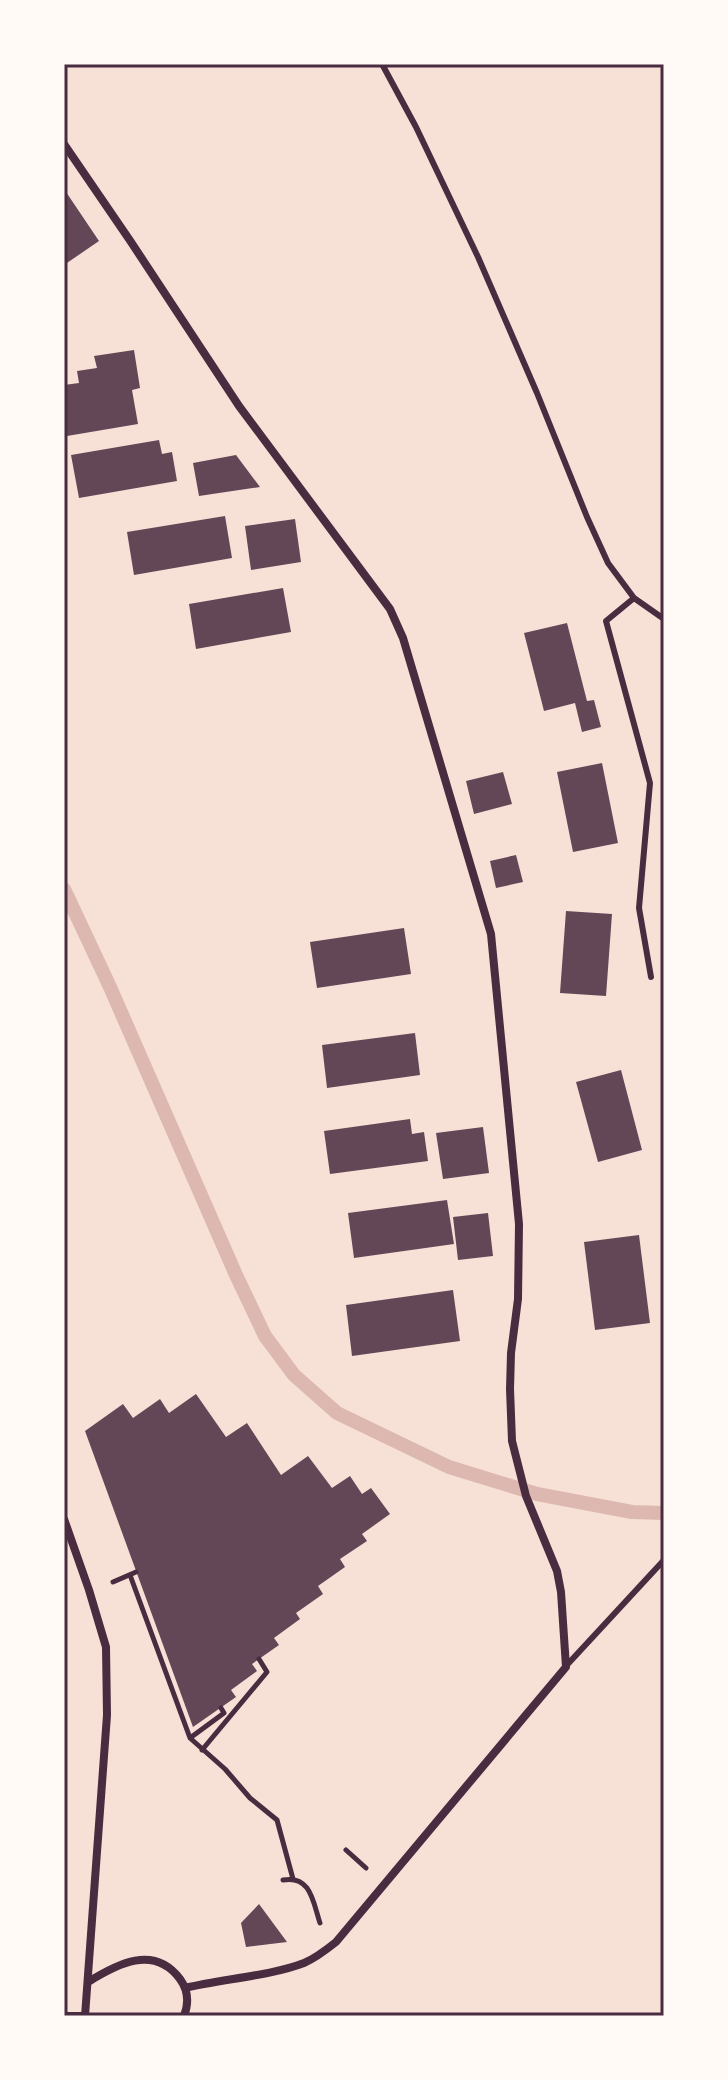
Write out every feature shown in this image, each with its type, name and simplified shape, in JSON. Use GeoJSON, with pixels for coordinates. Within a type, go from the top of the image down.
{"type":"FeatureCollection","features":[{"type":"Feature","properties":{"kind":"street"},"geometry":{"type":"LineString","coordinates":[[64,144],[239,406],[390,609],[403,638],[491,934],[519,1224],[518,1299],[511,1353],[512,1441],[526,1496],[557,1571],[566,1667],[336,1942],[306,1963],[185,1988]]}},
{"type":"Feature","properties":{"kind":"street"},"geometry":{"type":"LineString","coordinates":[[64,1519],[106,1647],[107,1715],[85,2016],[64,2016]]}},
{"type":"Feature","properties":{"kind":"street"},"geometry":{"type":"LineString","coordinates":[[88,1982],[130,1961],[163,1963],[185,1988],[184,2016]]}},
{"type":"Feature","properties":{"kind":"lane"},"geometry":{"type":"LineString","coordinates":[[382,64],[478,257],[608,563],[634,598],[664,619]]}},
{"type":"Feature","properties":{"kind":"lane"},"geometry":{"type":"LineString","coordinates":[[634,598],[606,621],[650,783],[639,908],[651,977]]}},
{"type":"Feature","properties":{"kind":"lane"},"geometry":{"type":"LineString","coordinates":[[566,1667],[664,1560]]}},
{"type":"Feature","properties":{"kind":"path"},"geometry":{"type":"LineString","coordinates":[[130,1575],[190,1738],[225,1769],[250,1798],[277,1820],[293,1879]]}},
{"type":"Feature","properties":{"kind":"path"},"geometry":{"type":"LineString","coordinates":[[202,1750],[267,1672],[259,1659]]}},
{"type":"Feature","properties":{"kind":"path"},"geometry":{"type":"LineString","coordinates":[[190,1738],[224,1713],[221,1708]]}},
{"type":"Feature","properties":{"kind":"path"},"geometry":{"type":"LineString","coordinates":[[346,1850],[370,1872]]}},
{"type":"Feature","properties":{"kind":"path"},"geometry":{"type":"LineString","coordinates":[[283,1880],[300,1881],[309,1891],[321,1928]]}},
{"type":"Feature","properties":{"kind":"building"},"geometry":{"type":"Polygon","coordinates":[[[64,189],[99,241],[64,265],[64,189]]]}},
{"type":"Feature","properties":{"kind":"building"},"geometry":{"type":"Polygon","coordinates":[[[134,350],[140,388],[132,390],[138,424],[67,436],[64,385],[79,383],[77,371],[97,368],[94,356],[134,350]]]}},
{"type":"Feature","properties":{"kind":"building"},"geometry":{"type":"Polygon","coordinates":[[[159,440],[162,454],[172,452],[177,481],[79,498],[71,455],[159,440]]]}},
{"type":"Feature","properties":{"kind":"building"},"geometry":{"type":"Polygon","coordinates":[[[236,455],[260,487],[199,496],[193,463],[236,455]]]}},
{"type":"Feature","properties":{"kind":"building"},"geometry":{"type":"Polygon","coordinates":[[[225,516],[232,558],[134,575],[127,532],[225,516]]]}},
{"type":"Feature","properties":{"kind":"building"},"geometry":{"type":"Polygon","coordinates":[[[295,519],[301,562],[251,570],[245,526],[295,519]]]}},
{"type":"Feature","properties":{"kind":"building"},"geometry":{"type":"Polygon","coordinates":[[[283,588],[291,632],[196,649],[189,604],[283,588]]]}},
{"type":"Feature","properties":{"kind":"building"},"geometry":{"type":"Polygon","coordinates":[[[567,623],[587,701],[594,700],[601,727],[582,732],[575,703],[544,711],[524,633],[567,623]]]}},
{"type":"Feature","properties":{"kind":"building"},"geometry":{"type":"Polygon","coordinates":[[[602,763],[618,843],[573,852],[557,772],[602,763]]]}},
{"type":"Feature","properties":{"kind":"building"},"geometry":{"type":"Polygon","coordinates":[[[503,772],[512,804],[474,814],[466,781],[503,772]]]}},
{"type":"Feature","properties":{"kind":"building"},"geometry":{"type":"Polygon","coordinates":[[[516,855],[523,882],[496,888],[490,861],[516,855]]]}},
{"type":"Feature","properties":{"kind":"building"},"geometry":{"type":"Polygon","coordinates":[[[566,911],[612,914],[606,996],[560,993],[566,911]]]}},
{"type":"Feature","properties":{"kind":"building"},"geometry":{"type":"Polygon","coordinates":[[[404,928],[411,974],[317,988],[310,942],[404,928]]]}},
{"type":"Feature","properties":{"kind":"building"},"geometry":{"type":"Polygon","coordinates":[[[415,1033],[420,1075],[327,1088],[322,1045],[415,1033]]]}},
{"type":"Feature","properties":{"kind":"building"},"geometry":{"type":"Polygon","coordinates":[[[621,1070],[642,1150],[598,1162],[576,1082],[621,1070]]]}},
{"type":"Feature","properties":{"kind":"building"},"geometry":{"type":"Polygon","coordinates":[[[410,1119],[412,1134],[424,1132],[428,1161],[330,1174],[324,1131],[410,1119]]]}},
{"type":"Feature","properties":{"kind":"building"},"geometry":{"type":"Polygon","coordinates":[[[483,1127],[489,1173],[443,1179],[436,1133],[483,1127]]]}},
{"type":"Feature","properties":{"kind":"building"},"geometry":{"type":"Polygon","coordinates":[[[447,1200],[454,1244],[354,1258],[348,1213],[447,1200]]]}},
{"type":"Feature","properties":{"kind":"building"},"geometry":{"type":"Polygon","coordinates":[[[488,1213],[493,1256],[458,1260],[453,1217],[488,1213]]]}},
{"type":"Feature","properties":{"kind":"building"},"geometry":{"type":"Polygon","coordinates":[[[639,1235],[650,1323],[595,1330],[584,1242],[639,1235]]]}},
{"type":"Feature","properties":{"kind":"building"},"geometry":{"type":"Polygon","coordinates":[[[453,1290],[460,1341],[352,1356],[346,1305],[453,1290]]]}},
{"type":"Feature","properties":{"kind":"building"},"geometry":{"type":"Polygon","coordinates":[[[196,1394],[226,1437],[247,1423],[281,1475],[308,1456],[332,1488],[350,1476],[362,1494],[371,1488],[390,1514],[362,1534],[367,1541],[340,1559],[345,1567],[318,1586],[323,1594],[296,1613],[300,1619],[274,1638],[279,1645],[252,1664],[257,1671],[231,1690],[236,1697],[193,1727],[85,1431],[123,1404],[133,1418],[160,1399],[169,1413],[196,1394]]]}},
{"type":"Feature","properties":{"kind":"building"},"geometry":{"type":"Polygon","coordinates":[[[259,1904],[287,1942],[246,1947],[241,1923],[259,1904]]]}},
{"type":"Feature","properties":{"kind":"waterway"},"geometry":{"type":"LineString","coordinates":[[64,889],[236,1275],[265,1336],[294,1375],[337,1413],[449,1467],[537,1494],[632,1512],[664,1513]]}}]}
